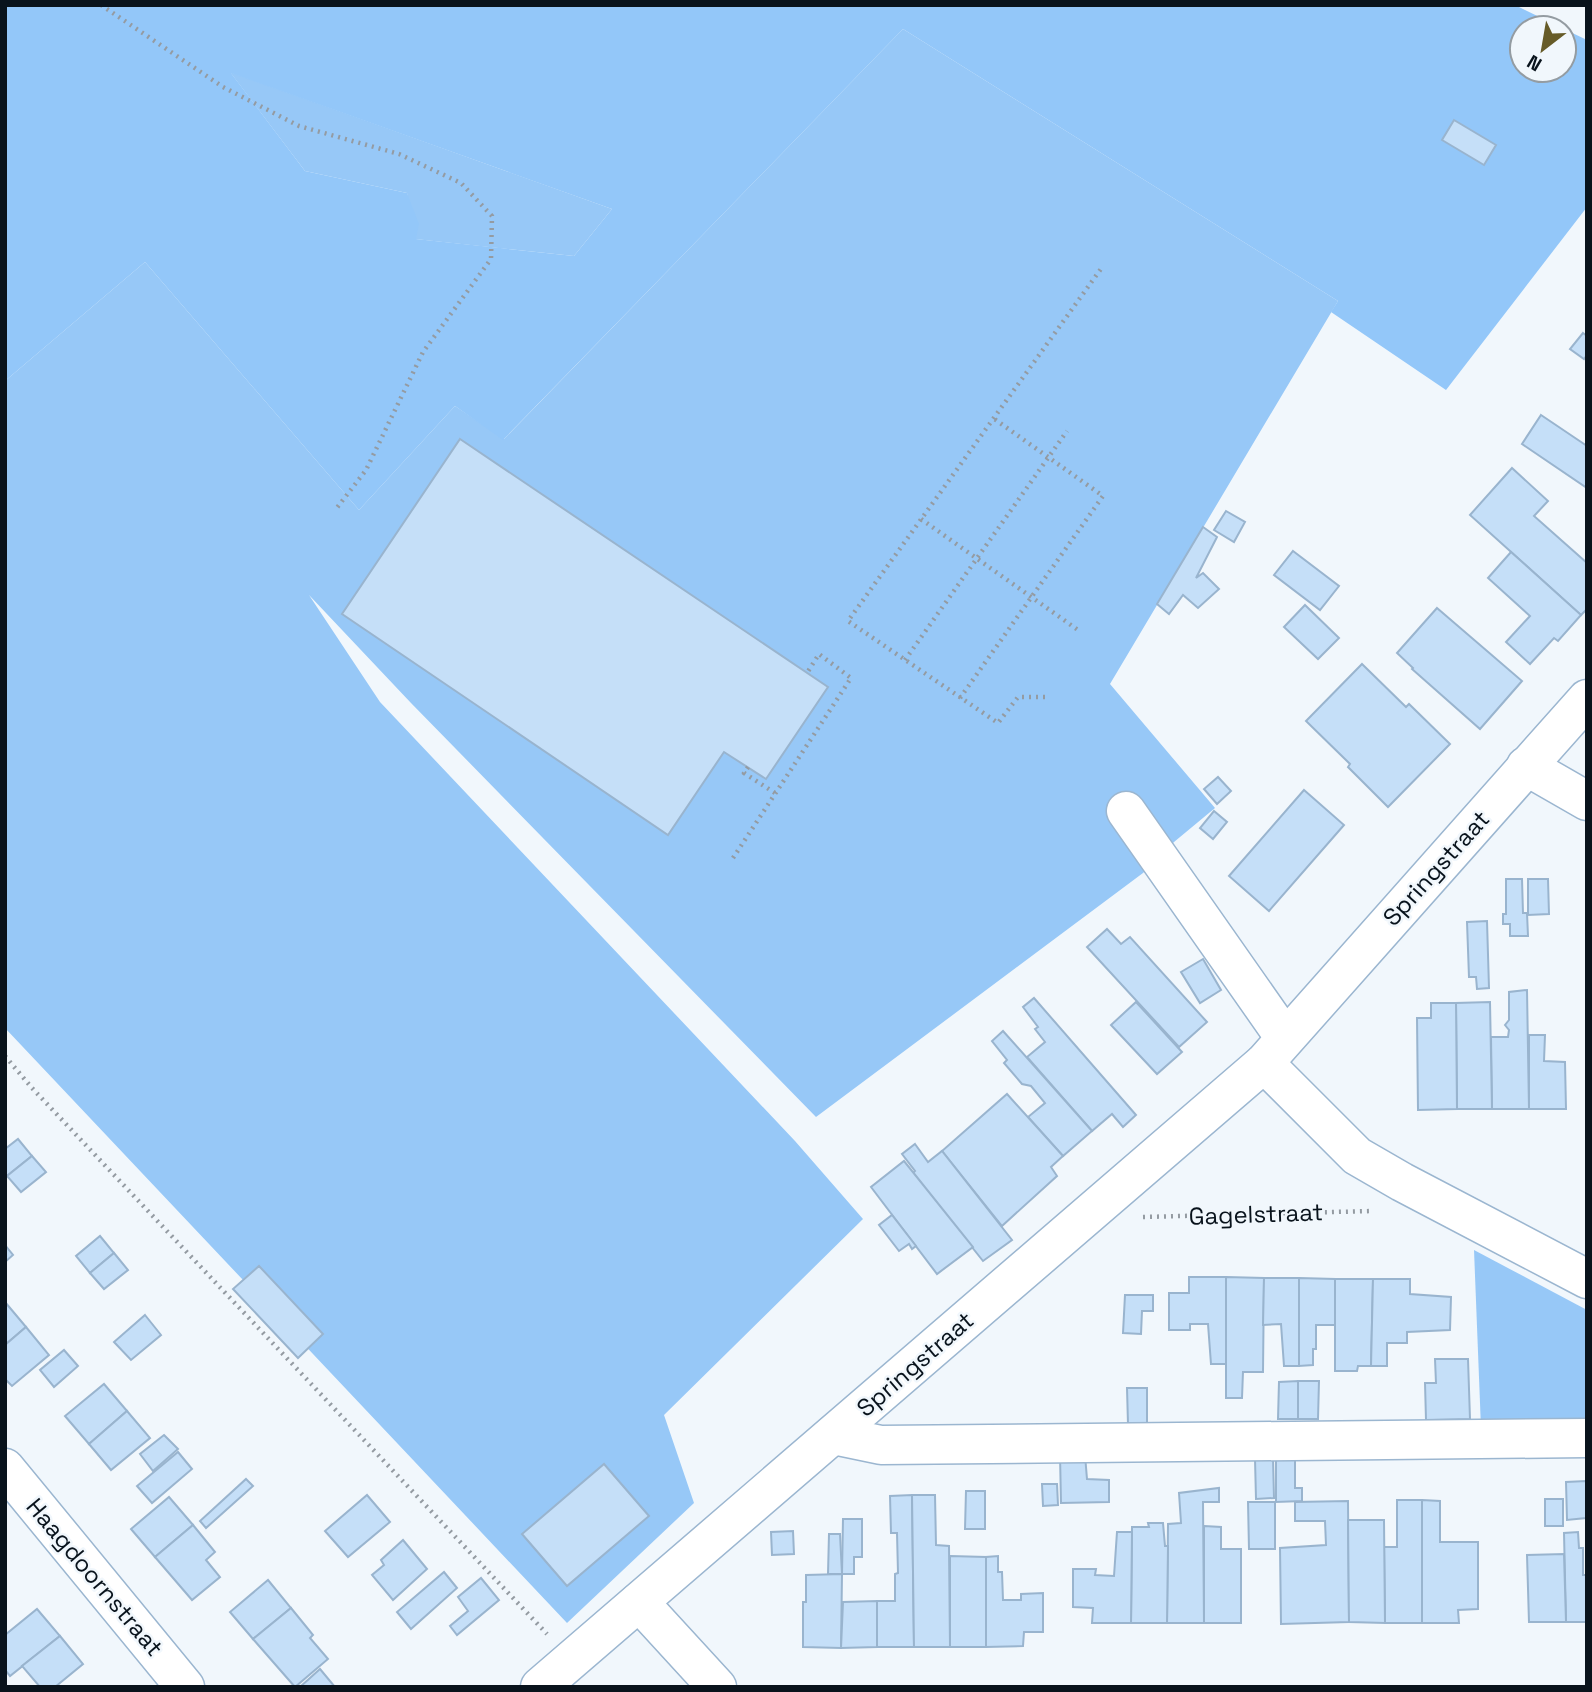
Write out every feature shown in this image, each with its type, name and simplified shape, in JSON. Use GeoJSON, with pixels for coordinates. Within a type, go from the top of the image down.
{"type":"FeatureCollection","features":[{"type":"Feature","properties":{"kind":"street","name":"Springstraat"},"geometry":{"type":"LineString","coordinates":[[540,1687],[1274,1050],[1587,699]]}},
{"type":"Feature","properties":{"kind":"street"},"geometry":{"type":"LineString","coordinates":[[1527,766],[1587,801]]}},
{"type":"Feature","properties":{"kind":"street"},"geometry":{"type":"LineString","coordinates":[[1126,811],[1274,1050],[1357,1156],[1587,1279]]}},
{"type":"Feature","properties":{"kind":"street"},"geometry":{"type":"LineString","coordinates":[[833,1435],[881,1446],[1587,1438]]}},
{"type":"Feature","properties":{"kind":"street","name":"Haagdoornstraat"},"geometry":{"type":"LineString","coordinates":[[5,1468],[186,1687]]}},
{"type":"Feature","properties":{"kind":"street"},"geometry":{"type":"LineString","coordinates":[[639,1602],[717,1687]]}},
{"type":"Feature","properties":{"kind":"path"},"geometry":{"type":"LineString","coordinates":[[101,5],[223,88],[299,126],[399,154],[461,183],[492,216],[491,259],[423,352],[366,470],[336,509]]}},
{"type":"Feature","properties":{"kind":"path"},"geometry":{"type":"LineString","coordinates":[[1045,697],[1018,696],[998,723],[849,621],[1103,266]]}},
{"type":"Feature","properties":{"kind":"path"},"geometry":{"type":"LineString","coordinates":[[960,698],[1103,496],[993,418]]}},
{"type":"Feature","properties":{"kind":"path"},"geometry":{"type":"LineString","coordinates":[[905,660],[1067,432]]}},
{"type":"Feature","properties":{"kind":"path"},"geometry":{"type":"LineString","coordinates":[[921,519],[1078,630]]}},
{"type":"Feature","properties":{"kind":"path"},"geometry":{"type":"LineString","coordinates":[[733,858],[851,678],[819,654],[807,673]]}},
{"type":"Feature","properties":{"kind":"path"},"geometry":{"type":"LineString","coordinates":[[748,767],[744,773],[775,793]]}},
{"type":"Feature","properties":{"kind":"path"},"geometry":{"type":"LineString","coordinates":[[5,1056],[32,1088],[572,1660]]}},
{"type":"Feature","properties":{"kind":"path","name":"Gagelstraat"},"geometry":{"type":"LineString","coordinates":[[1082,1219],[1404,1210],[1422,1192]]}},
{"type":"Feature","properties":{"kind":"shaded area"},"geometry":{"type":"Polygon","coordinates":[[[5,5],[1515,5],[1533,14],[1508,14],[1508,84],[1578,84],[1578,36],[1587,40],[1587,207],[1446,390],[1331,312],[1338,301],[903,29],[503,440],[455,406],[359,510],[145,262],[5,381],[5,5]],[[231,73],[305,171],[407,193],[419,224],[416,239],[574,256],[612,209],[231,73]]]}},
{"type":"Feature","properties":{"kind":"shaded area"},"geometry":{"type":"Polygon","coordinates":[[[903,29],[1338,301],[1110,684],[1215,808],[1174,842],[1143,873],[816,1117],[309,595],[380,702],[795,1141],[863,1219],[664,1415],[694,1503],[567,1623],[5,1028],[5,381],[145,262],[359,510],[455,406],[504,439],[903,29]]]}},
{"type":"Feature","properties":{"kind":"shaded area"},"geometry":{"type":"Polygon","coordinates":[[[230,72],[612,209],[574,256],[415,239],[407,193],[305,171],[230,72]]]}},
{"type":"Feature","properties":{"kind":"shaded area"},"geometry":{"type":"Polygon","coordinates":[[[1474,1250],[1587,1310],[1587,1429],[1481,1428],[1474,1250]]]}},
{"type":"Feature","properties":{"kind":"building"},"geometry":{"type":"Polygon","coordinates":[[[1454,120],[1496,145],[1484,165],[1442,140],[1454,120]]]}},
{"type":"Feature","properties":{"kind":"building"},"geometry":{"type":"Polygon","coordinates":[[[1583,333],[1587,336],[1587,355],[1584,359],[1570,349],[1583,333]]]}},
{"type":"Feature","properties":{"kind":"building"},"geometry":{"type":"Polygon","coordinates":[[[1541,415],[1587,446],[1587,488],[1522,444],[1541,415]]]}},
{"type":"Feature","properties":{"kind":"building"},"geometry":{"type":"Polygon","coordinates":[[[460,439],[828,687],[766,779],[724,752],[668,835],[342,614],[460,439]]]}},
{"type":"Feature","properties":{"kind":"building"},"geometry":{"type":"Polygon","coordinates":[[[1512,468],[1548,501],[1534,516],[1587,563],[1587,609],[1581,615],[1470,515],[1512,468]]]}},
{"type":"Feature","properties":{"kind":"building"},"geometry":{"type":"Polygon","coordinates":[[[1226,511],[1245,522],[1234,542],[1214,530],[1226,511]]]}},
{"type":"Feature","properties":{"kind":"building"},"geometry":{"type":"Polygon","coordinates":[[[1203,527],[1217,537],[1196,578],[1203,573],[1219,589],[1198,608],[1183,595],[1169,614],[1157,604],[1203,527]]]}},
{"type":"Feature","properties":{"kind":"building"},"geometry":{"type":"Polygon","coordinates":[[[1293,551],[1339,586],[1320,610],[1274,575],[1293,551]]]}},
{"type":"Feature","properties":{"kind":"building"},"geometry":{"type":"Polygon","coordinates":[[[1511,552],[1581,615],[1558,641],[1554,638],[1530,664],[1506,642],[1530,616],[1488,578],[1511,552]]]}},
{"type":"Feature","properties":{"kind":"building"},"geometry":{"type":"Polygon","coordinates":[[[1305,605],[1339,638],[1318,659],[1284,627],[1305,605]]]}},
{"type":"Feature","properties":{"kind":"building"},"geometry":{"type":"Polygon","coordinates":[[[1437,608],[1522,681],[1480,729],[1397,653],[1437,608]]]}},
{"type":"Feature","properties":{"kind":"building"},"geometry":{"type":"Polygon","coordinates":[[[1362,664],[1406,707],[1409,704],[1450,744],[1388,807],[1348,767],[1350,764],[1306,721],[1362,664]]]}},
{"type":"Feature","properties":{"kind":"building"},"geometry":{"type":"Polygon","coordinates":[[[1218,777],[1231,791],[1217,804],[1204,789],[1218,777]]]}},
{"type":"Feature","properties":{"kind":"building"},"geometry":{"type":"Polygon","coordinates":[[[1304,790],[1344,825],[1269,911],[1229,876],[1304,790]]]}},
{"type":"Feature","properties":{"kind":"building"},"geometry":{"type":"Polygon","coordinates":[[[1214,811],[1227,822],[1213,839],[1200,828],[1214,811]]]}},
{"type":"Feature","properties":{"kind":"building"},"geometry":{"type":"Polygon","coordinates":[[[1506,879],[1522,879],[1523,913],[1527,913],[1528,936],[1510,936],[1510,924],[1503,924],[1503,914],[1506,914],[1506,879]]]}},
{"type":"Feature","properties":{"kind":"building"},"geometry":{"type":"Polygon","coordinates":[[[1528,879],[1548,879],[1549,914],[1528,915],[1528,879]]]}},
{"type":"Feature","properties":{"kind":"building"},"geometry":{"type":"Polygon","coordinates":[[[1487,921],[1489,988],[1477,989],[1476,977],[1469,977],[1467,922],[1487,921]]]}},
{"type":"Feature","properties":{"kind":"building"},"geometry":{"type":"Polygon","coordinates":[[[1107,929],[1121,944],[1130,937],[1207,1022],[1179,1047],[1087,947],[1107,929]]]}},
{"type":"Feature","properties":{"kind":"building"},"geometry":{"type":"Polygon","coordinates":[[[1203,959],[1221,990],[1200,1003],[1181,972],[1203,959]]]}},
{"type":"Feature","properties":{"kind":"building"},"geometry":{"type":"Polygon","coordinates":[[[1527,990],[1529,1109],[1492,1109],[1491,1037],[1508,1037],[1509,1030],[1505,1025],[1509,1020],[1509,992],[1527,990]]]}},
{"type":"Feature","properties":{"kind":"building"},"geometry":{"type":"Polygon","coordinates":[[[1034,998],[1136,1115],[1123,1127],[1112,1114],[1092,1131],[1027,1057],[1045,1042],[1023,1007],[1034,998]]]}},
{"type":"Feature","properties":{"kind":"building"},"geometry":{"type":"Polygon","coordinates":[[[1136,1002],[1182,1052],[1157,1074],[1111,1025],[1136,1002]]]}},
{"type":"Feature","properties":{"kind":"building"},"geometry":{"type":"Polygon","coordinates":[[[1490,1002],[1492,1109],[1457,1109],[1456,1003],[1490,1002]]]}},
{"type":"Feature","properties":{"kind":"building"},"geometry":{"type":"Polygon","coordinates":[[[1431,1003],[1456,1003],[1457,1109],[1418,1110],[1417,1018],[1431,1018],[1431,1003]]]}},
{"type":"Feature","properties":{"kind":"building"},"geometry":{"type":"Polygon","coordinates":[[[1003,1031],[1092,1131],[1063,1156],[1028,1117],[1045,1103],[1031,1086],[1022,1084],[1004,1063],[1007,1060],[992,1041],[1003,1031]]]}},
{"type":"Feature","properties":{"kind":"building"},"geometry":{"type":"Polygon","coordinates":[[[1529,1035],[1545,1035],[1544,1061],[1565,1062],[1566,1109],[1529,1109],[1529,1035]]]}},
{"type":"Feature","properties":{"kind":"building"},"geometry":{"type":"Polygon","coordinates":[[[1007,1094],[1063,1156],[1051,1167],[1057,1176],[1002,1226],[942,1151],[1007,1094]]]}},
{"type":"Feature","properties":{"kind":"building"},"geometry":{"type":"Polygon","coordinates":[[[18,1139],[32,1156],[7,1176],[5,1149],[18,1139]]]}},
{"type":"Feature","properties":{"kind":"building"},"geometry":{"type":"Polygon","coordinates":[[[915,1144],[928,1162],[942,1151],[1012,1240],[983,1261],[913,1173],[915,1171],[902,1154],[915,1144]]]}},
{"type":"Feature","properties":{"kind":"building"},"geometry":{"type":"Polygon","coordinates":[[[32,1156],[46,1172],[21,1192],[7,1176],[32,1156]]]}},
{"type":"Feature","properties":{"kind":"building"},"geometry":{"type":"Polygon","coordinates":[[[904,1161],[973,1247],[937,1274],[871,1187],[904,1161]]]}},
{"type":"Feature","properties":{"kind":"building"},"geometry":{"type":"Polygon","coordinates":[[[892,1215],[916,1246],[912,1249],[909,1244],[899,1251],[879,1225],[892,1215]]]}},
{"type":"Feature","properties":{"kind":"building"},"geometry":{"type":"Polygon","coordinates":[[[100,1236],[114,1253],[90,1273],[76,1256],[100,1236]]]}},
{"type":"Feature","properties":{"kind":"building"},"geometry":{"type":"Polygon","coordinates":[[[5,1245],[13,1255],[5,1262],[5,1245]]]}},
{"type":"Feature","properties":{"kind":"building"},"geometry":{"type":"Polygon","coordinates":[[[114,1253],[128,1270],[104,1289],[90,1273],[114,1253]]]}},
{"type":"Feature","properties":{"kind":"building"},"geometry":{"type":"Polygon","coordinates":[[[259,1266],[323,1334],[298,1358],[233,1289],[259,1266]]]}},
{"type":"Feature","properties":{"kind":"building"},"geometry":{"type":"Polygon","coordinates":[[[1189,1277],[1226,1277],[1227,1364],[1211,1364],[1208,1324],[1190,1324],[1190,1330],[1169,1330],[1169,1293],[1189,1293],[1189,1277]]]}},
{"type":"Feature","properties":{"kind":"building"},"geometry":{"type":"Polygon","coordinates":[[[1226,1277],[1264,1278],[1263,1372],[1243,1372],[1242,1398],[1226,1398],[1226,1277]]]}},
{"type":"Feature","properties":{"kind":"building"},"geometry":{"type":"Polygon","coordinates":[[[1264,1278],[1299,1278],[1299,1366],[1284,1366],[1281,1324],[1263,1325],[1264,1278]]]}},
{"type":"Feature","properties":{"kind":"building"},"geometry":{"type":"Polygon","coordinates":[[[1299,1278],[1335,1279],[1335,1325],[1316,1325],[1313,1365],[1299,1366],[1299,1278]]]}},
{"type":"Feature","properties":{"kind":"building"},"geometry":{"type":"Polygon","coordinates":[[[1335,1279],[1373,1279],[1371,1366],[1358,1366],[1357,1371],[1335,1371],[1335,1279]]]}},
{"type":"Feature","properties":{"kind":"building"},"geometry":{"type":"Polygon","coordinates":[[[1373,1279],[1410,1279],[1410,1294],[1451,1297],[1450,1330],[1407,1332],[1407,1343],[1387,1343],[1387,1366],[1371,1366],[1373,1279]]]}},
{"type":"Feature","properties":{"kind":"building"},"geometry":{"type":"Polygon","coordinates":[[[1125,1295],[1153,1295],[1153,1311],[1142,1311],[1141,1334],[1123,1333],[1125,1295]]]}},
{"type":"Feature","properties":{"kind":"building"},"geometry":{"type":"Polygon","coordinates":[[[5,1302],[26,1327],[5,1345],[5,1302]]]}},
{"type":"Feature","properties":{"kind":"building"},"geometry":{"type":"Polygon","coordinates":[[[145,1315],[161,1335],[131,1360],[114,1342],[145,1315]]]}},
{"type":"Feature","properties":{"kind":"building"},"geometry":{"type":"Polygon","coordinates":[[[26,1327],[49,1355],[12,1386],[5,1379],[5,1345],[26,1327]]]}},
{"type":"Feature","properties":{"kind":"building"},"geometry":{"type":"Polygon","coordinates":[[[64,1350],[78,1366],[54,1387],[40,1370],[64,1350]]]}},
{"type":"Feature","properties":{"kind":"building"},"geometry":{"type":"Polygon","coordinates":[[[1435,1359],[1468,1359],[1470,1419],[1426,1420],[1425,1383],[1436,1383],[1435,1359]]]}},
{"type":"Feature","properties":{"kind":"building"},"geometry":{"type":"Polygon","coordinates":[[[1298,1381],[1298,1419],[1278,1419],[1279,1382],[1298,1381]]]}},
{"type":"Feature","properties":{"kind":"building"},"geometry":{"type":"Polygon","coordinates":[[[1298,1381],[1319,1381],[1318,1419],[1298,1419],[1298,1381]]]}},
{"type":"Feature","properties":{"kind":"building"},"geometry":{"type":"Polygon","coordinates":[[[104,1384],[127,1411],[89,1444],[65,1416],[104,1384]]]}},
{"type":"Feature","properties":{"kind":"building"},"geometry":{"type":"Polygon","coordinates":[[[1127,1388],[1147,1388],[1147,1424],[1128,1424],[1127,1388]]]}},
{"type":"Feature","properties":{"kind":"building"},"geometry":{"type":"Polygon","coordinates":[[[127,1411],[150,1438],[111,1470],[89,1444],[127,1411]]]}},
{"type":"Feature","properties":{"kind":"building"},"geometry":{"type":"Polygon","coordinates":[[[164,1435],[178,1449],[153,1471],[140,1454],[164,1435]]]}},
{"type":"Feature","properties":{"kind":"building"},"geometry":{"type":"Polygon","coordinates":[[[178,1452],[192,1469],[152,1503],[137,1486],[178,1452]]]}},
{"type":"Feature","properties":{"kind":"building"},"geometry":{"type":"Polygon","coordinates":[[[1060,1455],[1085,1455],[1087,1479],[1109,1480],[1109,1502],[1061,1503],[1060,1455]]]}},
{"type":"Feature","properties":{"kind":"building"},"geometry":{"type":"Polygon","coordinates":[[[1273,1458],[1274,1498],[1256,1499],[1255,1459],[1273,1458]]]}},
{"type":"Feature","properties":{"kind":"building"},"geometry":{"type":"Polygon","coordinates":[[[1276,1458],[1295,1459],[1295,1488],[1302,1488],[1302,1501],[1276,1502],[1276,1458]]]}},
{"type":"Feature","properties":{"kind":"building"},"geometry":{"type":"Polygon","coordinates":[[[604,1464],[649,1516],[567,1586],[522,1534],[604,1464]]]}},
{"type":"Feature","properties":{"kind":"building"},"geometry":{"type":"Polygon","coordinates":[[[246,1479],[253,1486],[206,1528],[200,1521],[246,1479]]]}},
{"type":"Feature","properties":{"kind":"building"},"geometry":{"type":"Polygon","coordinates":[[[1586,1481],[1586,1518],[1567,1520],[1566,1482],[1586,1481]]]}},
{"type":"Feature","properties":{"kind":"building"},"geometry":{"type":"Polygon","coordinates":[[[1042,1484],[1057,1484],[1058,1505],[1043,1506],[1042,1484]]]}},
{"type":"Feature","properties":{"kind":"building"},"geometry":{"type":"Polygon","coordinates":[[[1219,1488],[1219,1502],[1203,1502],[1204,1623],[1167,1623],[1168,1524],[1181,1523],[1179,1493],[1219,1488]]]}},
{"type":"Feature","properties":{"kind":"building"},"geometry":{"type":"Polygon","coordinates":[[[966,1491],[985,1491],[985,1529],[965,1529],[966,1491]]]}},
{"type":"Feature","properties":{"kind":"building"},"geometry":{"type":"Polygon","coordinates":[[[367,1495],[390,1522],[348,1557],[325,1531],[367,1495]]]}},
{"type":"Feature","properties":{"kind":"building"},"geometry":{"type":"Polygon","coordinates":[[[912,1495],[914,1647],[877,1647],[877,1601],[895,1601],[895,1574],[898,1573],[897,1533],[891,1533],[890,1496],[912,1495]]]}},
{"type":"Feature","properties":{"kind":"building"},"geometry":{"type":"Polygon","coordinates":[[[912,1495],[935,1495],[936,1545],[949,1546],[950,1647],[914,1647],[912,1495]]]}},
{"type":"Feature","properties":{"kind":"building"},"geometry":{"type":"Polygon","coordinates":[[[169,1497],[193,1525],[155,1557],[131,1529],[169,1497]]]}},
{"type":"Feature","properties":{"kind":"building"},"geometry":{"type":"Polygon","coordinates":[[[1545,1499],[1563,1499],[1563,1526],[1545,1526],[1545,1499]]]}},
{"type":"Feature","properties":{"kind":"building"},"geometry":{"type":"Polygon","coordinates":[[[1397,1500],[1422,1500],[1422,1623],[1385,1623],[1384,1547],[1397,1547],[1397,1500]]]}},
{"type":"Feature","properties":{"kind":"building"},"geometry":{"type":"Polygon","coordinates":[[[1422,1500],[1440,1501],[1440,1542],[1478,1542],[1478,1609],[1458,1610],[1459,1623],[1422,1623],[1422,1500]]]}},
{"type":"Feature","properties":{"kind":"building"},"geometry":{"type":"Polygon","coordinates":[[[1348,1501],[1349,1622],[1281,1624],[1280,1548],[1326,1545],[1325,1521],[1295,1521],[1295,1502],[1348,1501]]]}},
{"type":"Feature","properties":{"kind":"building"},"geometry":{"type":"Polygon","coordinates":[[[1248,1502],[1275,1502],[1275,1549],[1249,1549],[1248,1502]]]}},
{"type":"Feature","properties":{"kind":"building"},"geometry":{"type":"Polygon","coordinates":[[[843,1519],[862,1519],[862,1557],[854,1557],[854,1574],[842,1574],[843,1519]]]}},
{"type":"Feature","properties":{"kind":"building"},"geometry":{"type":"Polygon","coordinates":[[[1348,1520],[1384,1520],[1385,1623],[1349,1622],[1348,1520]]]}},
{"type":"Feature","properties":{"kind":"building"},"geometry":{"type":"Polygon","coordinates":[[[1148,1523],[1163,1523],[1165,1546],[1168,1546],[1167,1623],[1131,1623],[1132,1527],[1149,1527],[1148,1523]]]}},
{"type":"Feature","properties":{"kind":"building"},"geometry":{"type":"Polygon","coordinates":[[[193,1525],[215,1552],[206,1560],[220,1577],[192,1600],[155,1557],[193,1525]]]}},
{"type":"Feature","properties":{"kind":"building"},"geometry":{"type":"Polygon","coordinates":[[[1204,1526],[1221,1527],[1221,1549],[1241,1549],[1241,1623],[1204,1623],[1204,1526]]]}},
{"type":"Feature","properties":{"kind":"building"},"geometry":{"type":"Polygon","coordinates":[[[793,1531],[794,1554],[772,1555],[771,1532],[793,1531]]]}},
{"type":"Feature","properties":{"kind":"building"},"geometry":{"type":"Polygon","coordinates":[[[1117,1532],[1132,1532],[1131,1623],[1092,1623],[1093,1608],[1073,1607],[1073,1569],[1096,1569],[1095,1575],[1114,1576],[1117,1532]]]}},
{"type":"Feature","properties":{"kind":"building"},"geometry":{"type":"Polygon","coordinates":[[[1578,1532],[1579,1548],[1583,1548],[1583,1575],[1587,1575],[1587,1622],[1566,1622],[1564,1533],[1578,1532]]]}},
{"type":"Feature","properties":{"kind":"building"},"geometry":{"type":"Polygon","coordinates":[[[829,1534],[840,1534],[842,1574],[828,1574],[829,1534]]]}},
{"type":"Feature","properties":{"kind":"building"},"geometry":{"type":"Polygon","coordinates":[[[403,1540],[427,1569],[393,1600],[372,1575],[384,1565],[381,1560],[403,1540]]]}},
{"type":"Feature","properties":{"kind":"building"},"geometry":{"type":"Polygon","coordinates":[[[1564,1554],[1566,1622],[1529,1622],[1527,1555],[1564,1554]]]}},
{"type":"Feature","properties":{"kind":"building"},"geometry":{"type":"Polygon","coordinates":[[[950,1556],[986,1557],[986,1647],[950,1647],[950,1556]]]}},
{"type":"Feature","properties":{"kind":"building"},"geometry":{"type":"Polygon","coordinates":[[[998,1556],[998,1572],[1002,1572],[1003,1600],[1021,1600],[1021,1594],[1043,1593],[1043,1632],[1024,1632],[1023,1646],[986,1647],[986,1557],[998,1556]]]}},
{"type":"Feature","properties":{"kind":"building"},"geometry":{"type":"Polygon","coordinates":[[[444,1572],[457,1588],[411,1629],[397,1612],[444,1572]]]}},
{"type":"Feature","properties":{"kind":"building"},"geometry":{"type":"Polygon","coordinates":[[[842,1574],[841,1648],[803,1647],[806,1575],[842,1574]]]}},
{"type":"Feature","properties":{"kind":"building"},"geometry":{"type":"Polygon","coordinates":[[[481,1578],[499,1600],[457,1635],[450,1626],[468,1611],[458,1597],[481,1578]]]}},
{"type":"Feature","properties":{"kind":"building"},"geometry":{"type":"Polygon","coordinates":[[[268,1580],[291,1608],[253,1639],[230,1612],[268,1580]]]}},
{"type":"Feature","properties":{"kind":"building"},"geometry":{"type":"Polygon","coordinates":[[[877,1601],[877,1647],[841,1648],[843,1602],[877,1601]]]}},
{"type":"Feature","properties":{"kind":"building"},"geometry":{"type":"Polygon","coordinates":[[[291,1608],[313,1635],[310,1638],[328,1659],[295,1687],[253,1639],[291,1608]]]}},
{"type":"Feature","properties":{"kind":"building"},"geometry":{"type":"Polygon","coordinates":[[[37,1609],[60,1636],[10,1676],[5,1670],[5,1635],[37,1609]]]}},
{"type":"Feature","properties":{"kind":"building"},"geometry":{"type":"Polygon","coordinates":[[[60,1636],[83,1664],[55,1687],[40,1687],[22,1666],[60,1636]]]}},
{"type":"Feature","properties":{"kind":"building"},"geometry":{"type":"Polygon","coordinates":[[[320,1669],[335,1687],[300,1687],[320,1669]]]}}]}
